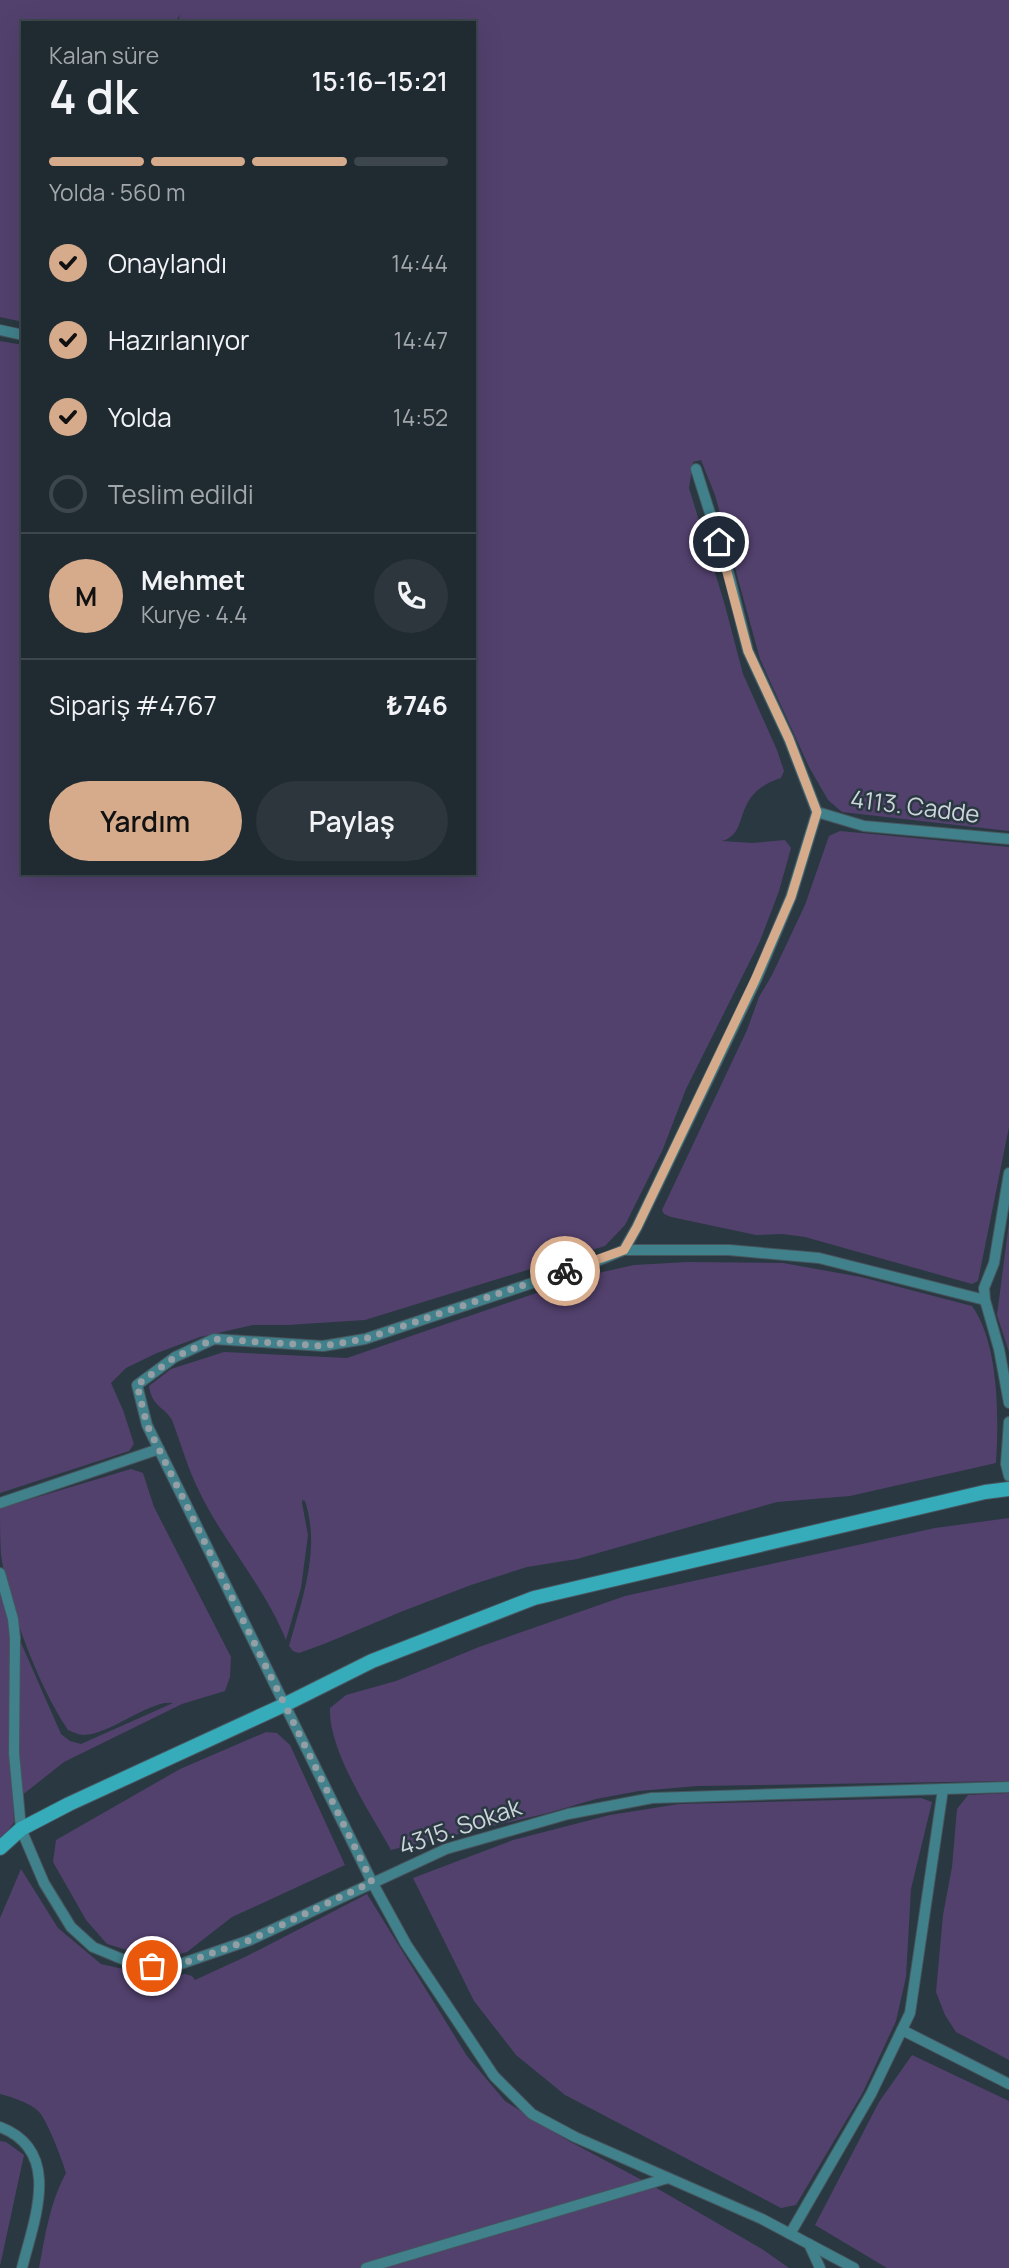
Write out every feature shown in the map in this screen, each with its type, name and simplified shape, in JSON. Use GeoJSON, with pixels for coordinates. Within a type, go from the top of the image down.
{"type":"FeatureCollection","features":[{"type":"Feature","properties":{"kind":"street"},"geometry":{"type":"LineString","coordinates":[[0,330],[21,335]]}},
{"type":"Feature","properties":{"kind":"street"},"geometry":{"type":"LineString","coordinates":[[624,1250],[755,980],[791,897],[817,812],[789,739],[748,651],[727,567],[696,469]]}},
{"type":"Feature","properties":{"kind":"street","name":"4113. Cadde"},"geometry":{"type":"LineString","coordinates":[[817,812],[864,826],[1009,839]]}},
{"type":"Feature","properties":{"kind":"street"},"geometry":{"type":"LineString","coordinates":[[1009,1173],[994,1263],[984,1289],[1009,1402]]}},
{"type":"Feature","properties":{"kind":"street"},"geometry":{"type":"LineString","coordinates":[[854,2268],[761,2219],[575,2137],[532,2114],[494,2076],[406,1944],[372,1882],[147,1425],[137,1385],[175,1357],[214,1339],[323,1346],[365,1339],[624,1250],[729,1250],[819,1258],[985,1300]]}},
{"type":"Feature","properties":{"kind":"street"},"geometry":{"type":"LineString","coordinates":[[1009,1422],[1006,1464],[1009,1476]]}},
{"type":"Feature","properties":{"kind":"street"},"geometry":{"type":"LineString","coordinates":[[0,1503],[159,1449]]}},
{"type":"Feature","properties":{"kind":"street"},"geometry":{"type":"LineString","coordinates":[[0,1848],[21,1829],[69,1804],[284,1705],[372,1661],[534,1598],[985,1492],[1009,1489]]}},
{"type":"Feature","properties":{"kind":"street","name":"4315. Sokak"},"geometry":{"type":"LineString","coordinates":[[0,1573],[13,1619],[15,1638],[14,1754],[21,1829],[44,1883],[71,1927],[93,1947],[134,1964],[169,1968],[238,1944],[446,1849],[568,1814],[652,1798],[1009,1787]]}},
{"type":"Feature","properties":{"kind":"street"},"geometry":{"type":"LineString","coordinates":[[790,2234],[871,2094],[910,2014],[943,1789]]}},
{"type":"Feature","properties":{"kind":"street"},"geometry":{"type":"LineString","coordinates":[[902,2030],[1009,2084]]}},
{"type":"Feature","properties":{"kind":"street"},"geometry":{"type":"LineString","coordinates":[[0,2127],[28,2146],[39,2166],[39,2197],[22,2268]]}},
{"type":"Feature","properties":{"kind":"street"},"geometry":{"type":"LineString","coordinates":[[366,2268],[668,2178]]}},
{"type":"Feature","properties":{"kind":"street"},"geometry":{"type":"LineString","coordinates":[[809,2244],[820,2268]]}},
{"type":"Feature","properties":{"kind":"shaded area"},"geometry":{"type":"Polygon","coordinates":[[[0,0],[1009,0],[1009,831],[842,812],[828,800],[809,767],[760,659],[715,495],[701,460],[693,462],[689,488],[743,674],[784,771],[781,778],[765,785],[752,796],[736,831],[722,841],[752,843],[785,840],[791,848],[779,891],[760,941],[686,1089],[663,1149],[625,1225],[605,1246],[365,1320],[253,1325],[200,1337],[157,1353],[126,1368],[111,1383],[134,1444],[129,1451],[0,1493],[0,341],[21,345],[21,875],[476,875],[476,21],[178,21],[180,14],[176,21],[21,21],[21,322],[0,317],[0,0]]]}},
{"type":"Feature","properties":{"kind":"shaded area"},"geometry":{"type":"Polygon","coordinates":[[[840,831],[1009,847],[1009,1127],[978,1281],[972,1284],[805,1237],[783,1234],[756,1235],[671,1217],[662,1210],[747,1030],[759,997],[805,905],[829,836],[840,831]]]}},
{"type":"Feature","properties":{"kind":"shaded area"},"geometry":{"type":"Polygon","coordinates":[[[1009,1223],[1009,1352],[997,1315],[1009,1223]]]}},
{"type":"Feature","properties":{"kind":"shaded area"},"geometry":{"type":"Polygon","coordinates":[[[688,1262],[783,1263],[861,1277],[972,1306],[988,1340],[992,1360],[997,1404],[996,1463],[850,1496],[777,1502],[577,1559],[527,1567],[471,1585],[299,1653],[293,1651],[289,1646],[304,1592],[310,1556],[311,1538],[305,1501],[302,1500],[302,1503],[308,1535],[301,1588],[286,1640],[267,1602],[209,1510],[191,1474],[172,1420],[155,1402],[149,1386],[171,1369],[224,1352],[347,1358],[589,1275],[634,1265],[688,1262]]]}},
{"type":"Feature","properties":{"kind":"shaded area"},"geometry":{"type":"Polygon","coordinates":[[[131,1469],[143,1473],[154,1507],[231,1657],[230,1677],[225,1691],[182,1704],[64,1762],[21,1796],[16,1740],[18,1636],[61,1734],[70,1741],[81,1744],[173,1703],[154,1706],[95,1733],[82,1735],[68,1730],[46,1691],[26,1646],[1,1555],[0,1506],[131,1469]]]}},
{"type":"Feature","properties":{"kind":"shaded area"},"geometry":{"type":"Polygon","coordinates":[[[1009,1518],[1009,1781],[697,1786],[639,1791],[596,1799],[391,1850],[352,1781],[336,1743],[330,1708],[346,1695],[396,1681],[479,1647],[625,1596],[935,1528],[1009,1518]]]}},
{"type":"Feature","properties":{"kind":"shaded area"},"geometry":{"type":"Polygon","coordinates":[[[0,1592],[10,1626],[12,1651],[9,1714],[14,1822],[0,1842],[0,1592]]]}},
{"type":"Feature","properties":{"kind":"shaded area"},"geometry":{"type":"Polygon","coordinates":[[[266,1732],[277,1733],[290,1745],[345,1865],[232,1917],[187,1952],[160,1960],[107,1944],[86,1920],[53,1862],[56,1840],[180,1769],[266,1732]]]}},
{"type":"Feature","properties":{"kind":"shaded area"},"geometry":{"type":"Polygon","coordinates":[[[1009,1793],[1009,2060],[956,2032],[945,2015],[936,1992],[957,1809],[968,1795],[1009,1793]]]}},
{"type":"Feature","properties":{"kind":"shaded area"},"geometry":{"type":"Polygon","coordinates":[[[921,1798],[932,1802],[911,1889],[906,1977],[896,2021],[863,2092],[796,2205],[781,2208],[565,2095],[516,2055],[474,2001],[413,1878],[513,1840],[610,1815],[679,1804],[921,1798]]]}},
{"type":"Feature","properties":{"kind":"shaded area"},"geometry":{"type":"Polygon","coordinates":[[[21,1869],[58,1928],[101,1964],[162,1978],[185,1974],[195,1980],[367,1894],[467,2056],[505,2101],[567,2140],[762,2249],[789,2268],[39,2268],[52,2207],[66,2173],[51,2133],[40,2113],[27,2103],[0,2094],[0,1918],[21,1869]]]}},
{"type":"Feature","properties":{"kind":"shaded area"},"geometry":{"type":"Polygon","coordinates":[[[912,2055],[1009,2101],[1009,2268],[887,2268],[815,2225],[879,2102],[912,2055]]]}},
{"type":"Feature","properties":{"kind":"shaded area"},"geometry":{"type":"Polygon","coordinates":[[[0,2141],[6,2142],[24,2155],[0,2266],[0,2141]]]}},
{"type":"Feature","properties":{"kind":"way so far"},"geometry":{"type":"LineString","coordinates":[[152,1966],[169,1968],[250,1940],[372,1882],[147,1425],[137,1385],[175,1357],[214,1339],[323,1346],[365,1339],[565,1271]]}},
{"type":"Feature","properties":{"kind":"route"},"geometry":{"type":"LineString","coordinates":[[565,1271],[624,1250],[637,1227],[755,980],[791,897],[817,812],[789,739],[748,651],[719,542]]}}]}
